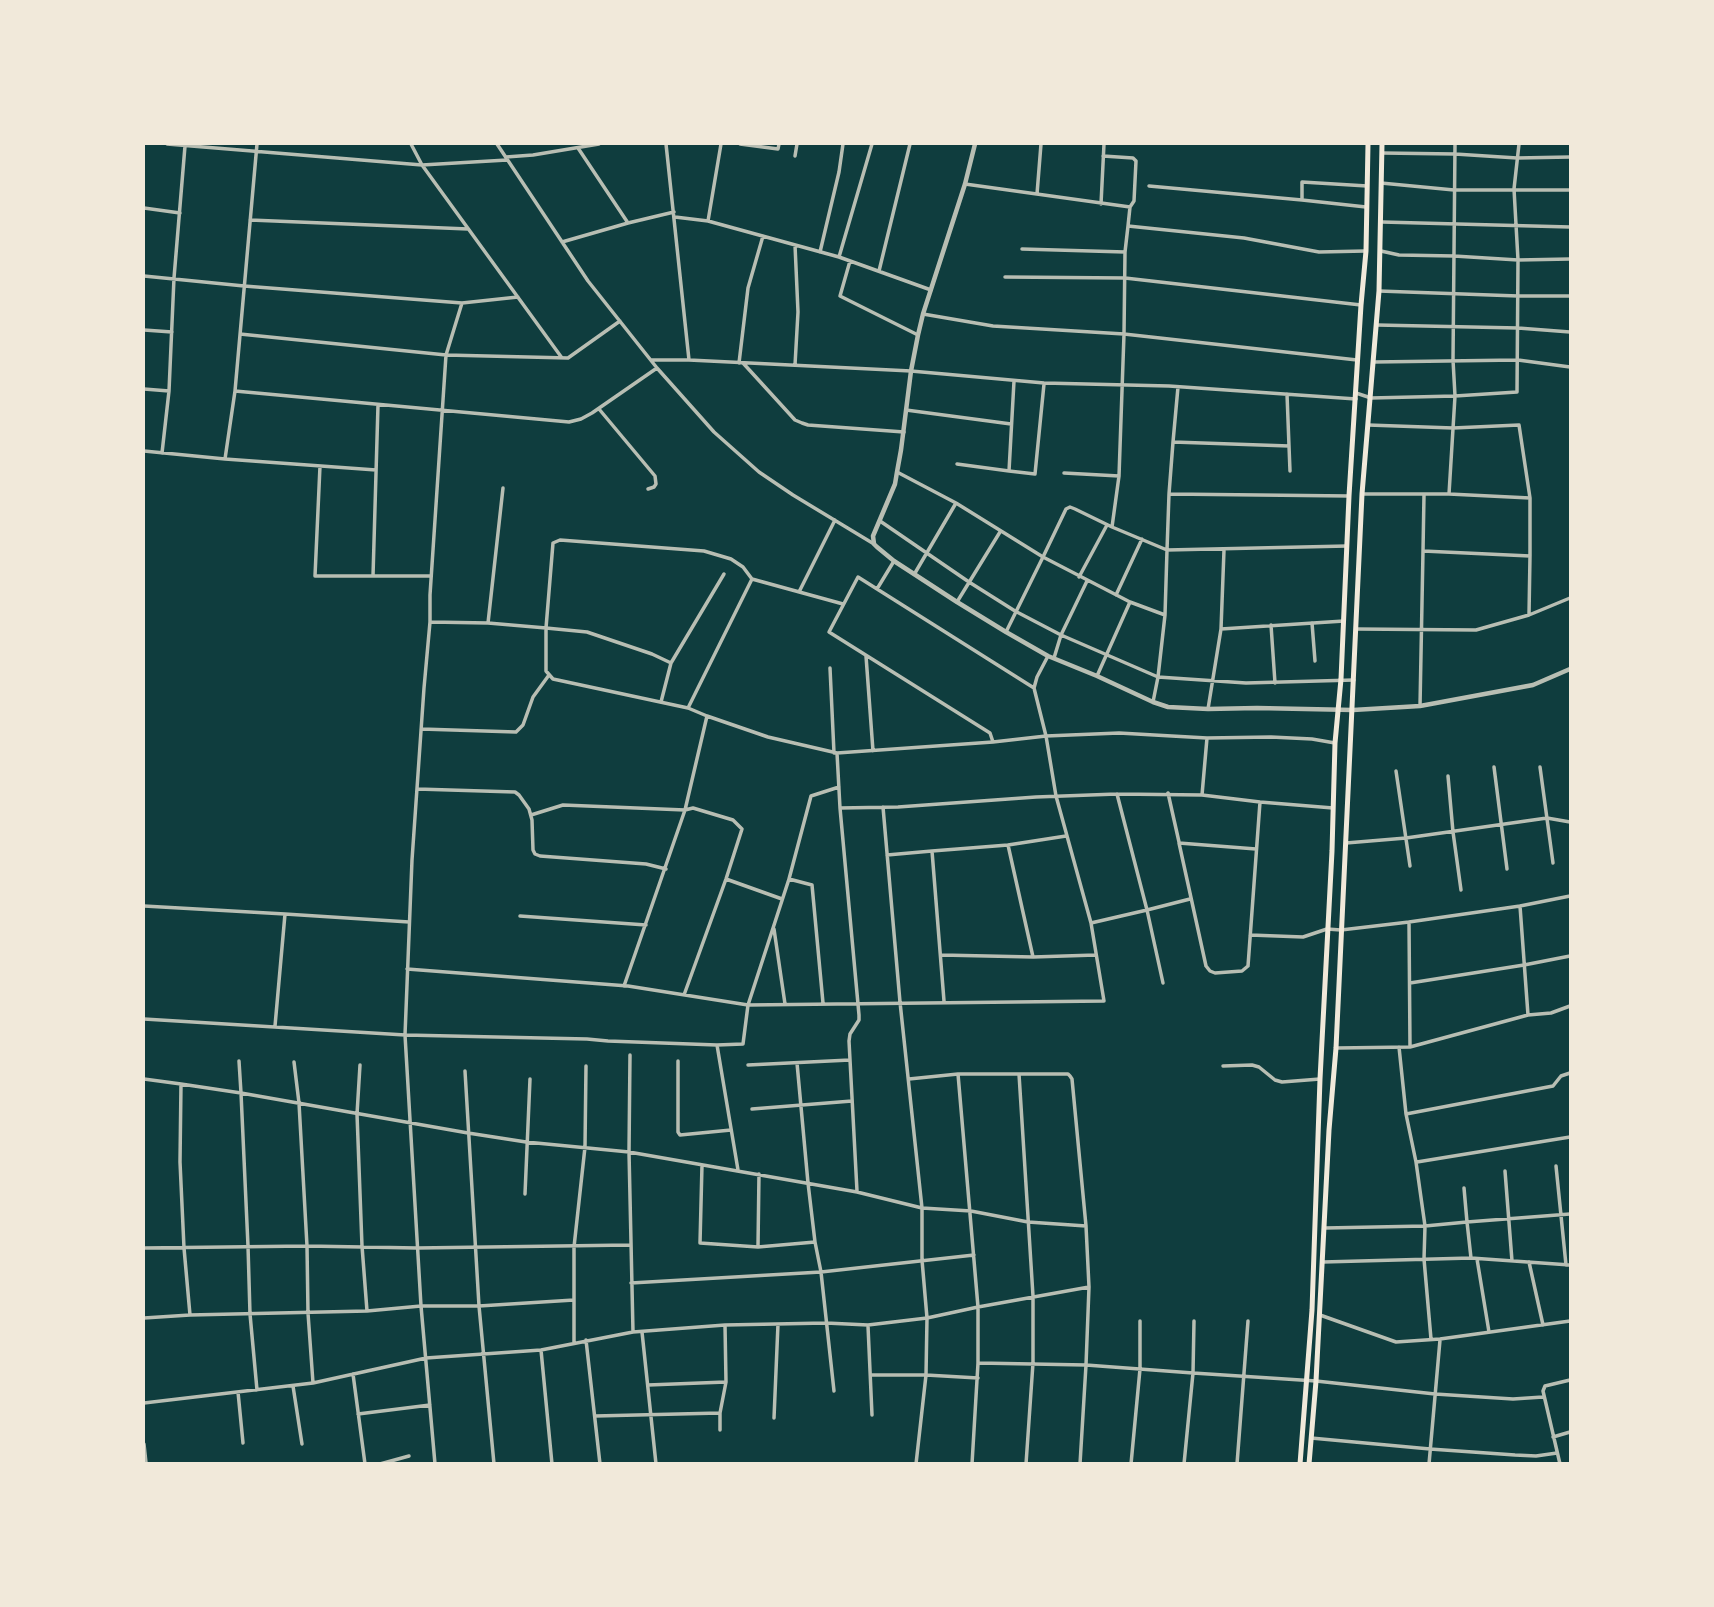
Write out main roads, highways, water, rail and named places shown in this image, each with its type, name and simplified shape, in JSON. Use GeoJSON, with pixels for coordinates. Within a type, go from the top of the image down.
{"type":"FeatureCollection","features":[{"type":"Feature","properties":{"kind":"main road"},"geometry":{"type":"LineString","coordinates":[[1300,1464],[1316,1228],[1335,743],[1341,679],[1357,360],[1366,251],[1368,144]]}},
{"type":"Feature","properties":{"kind":"main road"},"geometry":{"type":"LineString","coordinates":[[1309,1464],[1336,1048],[1362,494],[1379,292],[1382,144]]}}]}
